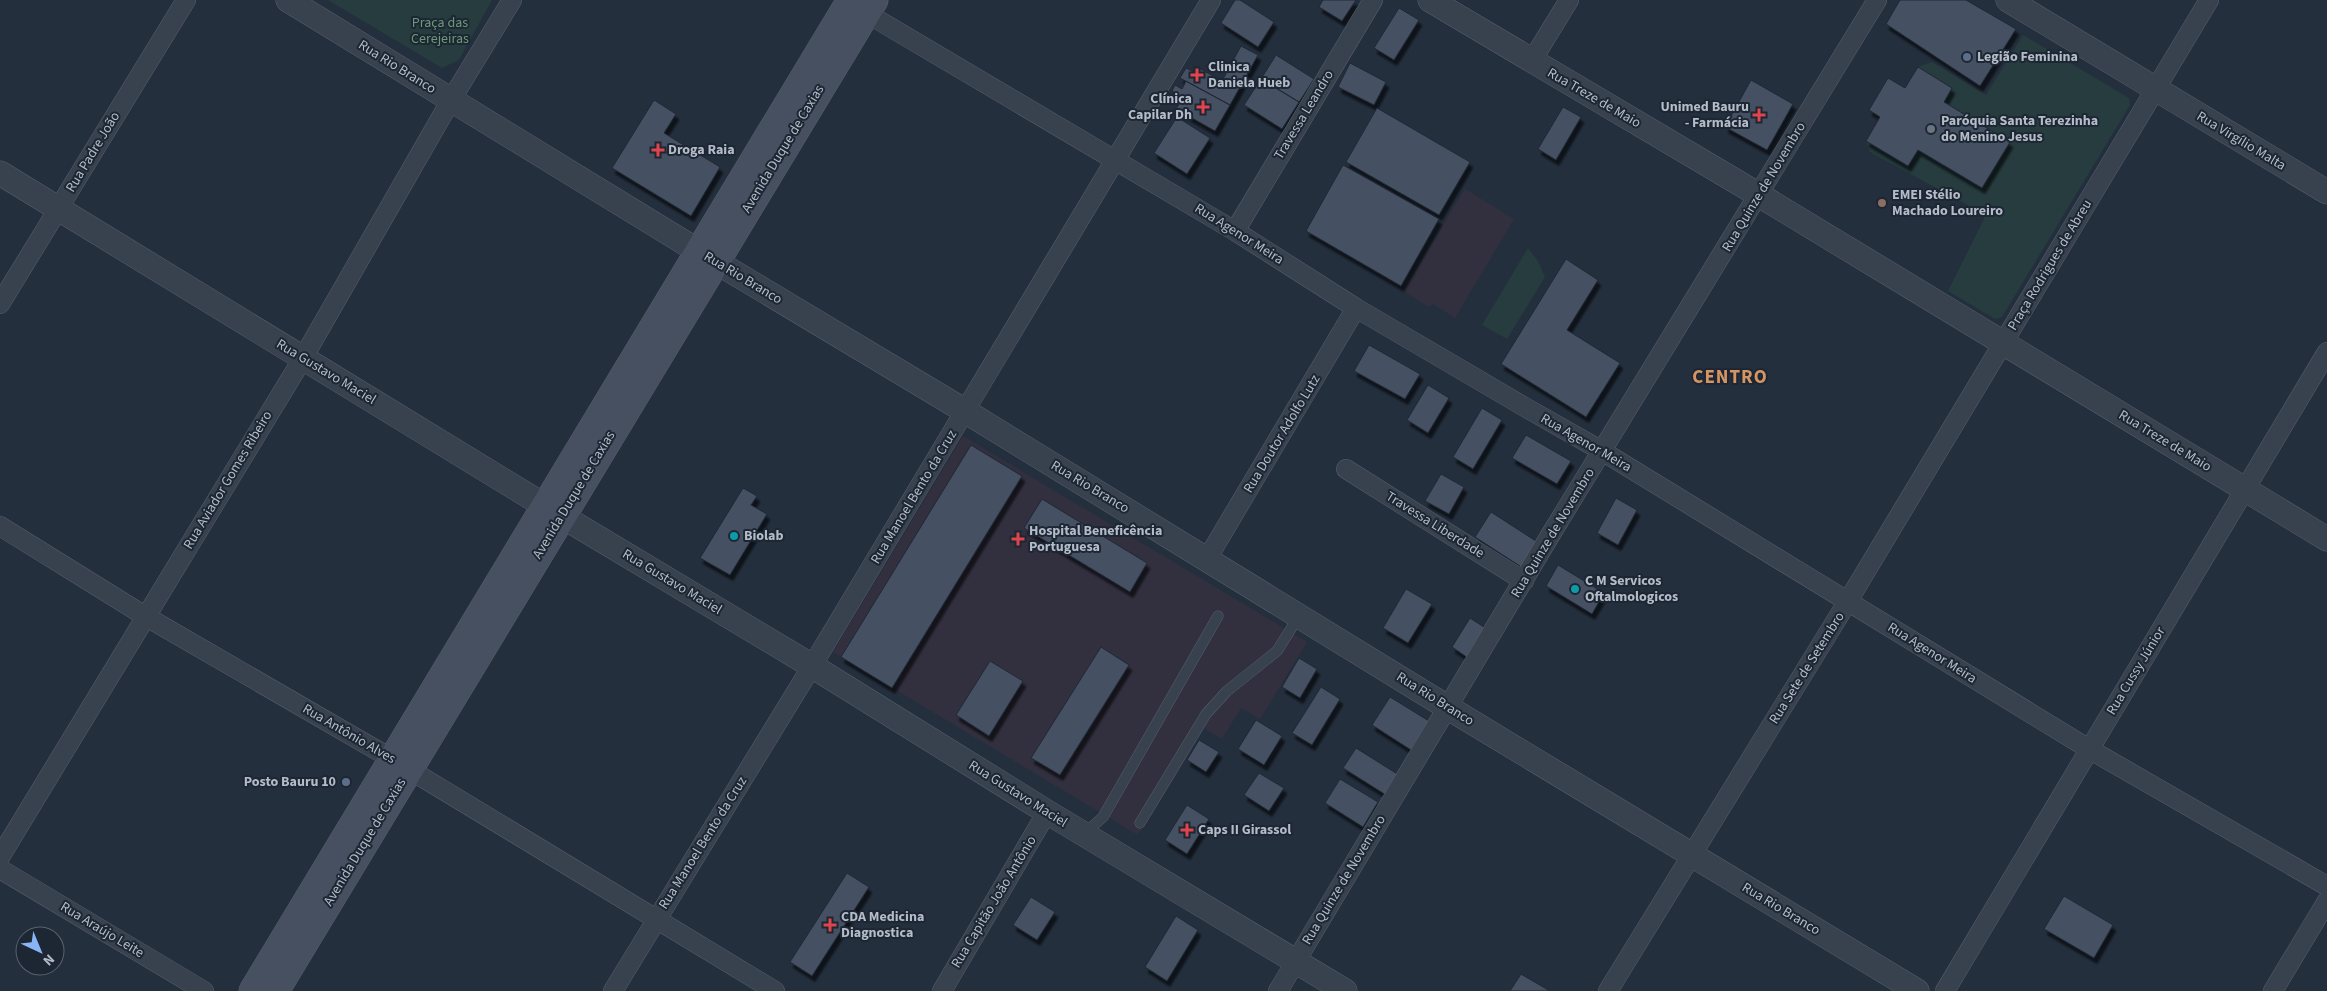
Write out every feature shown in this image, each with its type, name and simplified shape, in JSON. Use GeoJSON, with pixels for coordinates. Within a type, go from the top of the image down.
{"type":"FeatureCollection","features":[{"type":"Feature","properties":{"kind":"main road","name":"Avenida Duque de Caxias"},"geometry":{"type":"LineString","coordinates":[[275,991],[401,765],[857,3]]}},
{"type":"Feature","properties":{"kind":"main road","name":"Avenida Duque de Caxias"},"geometry":{"type":"LineString","coordinates":[[253,991],[401,765]]}},
{"type":"Feature","properties":{"kind":"street","name":"Rua Padre João"},"geometry":{"type":"LineString","coordinates":[[0,304],[186,0]]}},
{"type":"Feature","properties":{"kind":"street","name":"Rua Rio Branco"},"geometry":{"type":"LineString","coordinates":[[288,0],[706,256],[965,411],[1447,707],[1917,991]]}},
{"type":"Feature","properties":{"kind":"street"},"geometry":{"type":"LineString","coordinates":[[451,100],[512,0]]}},
{"type":"Feature","properties":{"kind":"street","name":"Rua Manoel Bento da Cruz"},"geometry":{"type":"LineString","coordinates":[[613,991],[812,666],[1211,0]]}},
{"type":"Feature","properties":{"kind":"street","name":"Travessa Leandro"},"geometry":{"type":"LineString","coordinates":[[1235,231],[1373,0]]}},
{"type":"Feature","properties":{"kind":"street","name":"Rua Treze de Maio"},"geometry":{"type":"LineString","coordinates":[[1430,0],[1759,195]]}},
{"type":"Feature","properties":{"kind":"street"},"geometry":{"type":"LineString","coordinates":[[1532,62],[1569,0]]}},
{"type":"Feature","properties":{"kind":"street","name":"Rua Quinze de Novembro"},"geometry":{"type":"LineString","coordinates":[[1278,991],[1447,707],[1877,0]]}},
{"type":"Feature","properties":{"kind":"street"},"geometry":{"type":"LineString","coordinates":[[2008,0],[2155,90],[2209,0]]}},
{"type":"Feature","properties":{"kind":"street","name":"Rua Agenor Meira"},"geometry":{"type":"LineString","coordinates":[[857,3],[1235,231],[1356,308],[1602,451],[2089,749],[2327,886]]}},
{"type":"Feature","properties":{"kind":"street","name":"Praça Rodrigues de Abreu"},"geometry":{"type":"LineString","coordinates":[[1759,195],[2003,343],[2155,90]]}},
{"type":"Feature","properties":{"kind":"street","name":"Rua Virgílio Malta"},"geometry":{"type":"LineString","coordinates":[[2155,90],[2327,192]]}},
{"type":"Feature","properties":{"kind":"street","name":"Rua Aviador Gomes Ribeiro"},"geometry":{"type":"LineString","coordinates":[[0,857],[303,358],[451,100]]}},
{"type":"Feature","properties":{"kind":"street","name":"Rua Gustavo Maciel"},"geometry":{"type":"LineString","coordinates":[[0,173],[59,207],[553,511],[812,666],[1047,812],[1345,991]]}},
{"type":"Feature","properties":{"kind":"street","name":"Rua Doutor Adolfo Lutz"},"geometry":{"type":"LineString","coordinates":[[1207,559],[1356,308]]}},
{"type":"Feature","properties":{"kind":"street","name":"Rua Treze de Maio"},"geometry":{"type":"LineString","coordinates":[[2003,343],[2327,539]]}},
{"type":"Feature","properties":{"kind":"street","name":"Rua Sete de Setembro"},"geometry":{"type":"LineString","coordinates":[[1608,991],[1848,601],[2003,343]]}},
{"type":"Feature","properties":{"kind":"street","name":"Rua Cussy Júnior"},"geometry":{"type":"LineString","coordinates":[[1945,991],[2327,352]]}},
{"type":"Feature","properties":{"kind":"street","name":"Travessa Liberdade"},"geometry":{"type":"LineString","coordinates":[[1346,469],[1524,582]]}},
{"type":"Feature","properties":{"kind":"street","name":"Rua Antônio Alves"},"geometry":{"type":"LineString","coordinates":[[0,526],[145,616],[401,765],[775,991]]}},
{"type":"Feature","properties":{"kind":"street","name":"Rua Capitão João Antônio"},"geometry":{"type":"LineString","coordinates":[[942,991],[1047,812]]}},
{"type":"Feature","properties":{"kind":"street","name":"Rua Araújo Leite"},"geometry":{"type":"LineString","coordinates":[[0,869],[204,991]]}},
{"type":"Feature","properties":{"kind":"street"},"geometry":{"type":"LineString","coordinates":[[2273,991],[2327,901]]}},
{"type":"Feature","properties":{"kind":"lane"},"geometry":{"type":"LineString","coordinates":[[1084,834],[1103,816],[1218,616]]}},
{"type":"Feature","properties":{"kind":"lane"},"geometry":{"type":"LineString","coordinates":[[1140,823],[1206,714],[1226,692],[1277,651],[1299,616]]}},
{"type":"Feature","properties":{"kind":"shaded area"},"geometry":{"type":"Polygon","coordinates":[[[1465,189],[1514,219],[1455,318],[1433,304],[1429,307],[1403,291],[1465,189]]]}},
{"type":"Feature","properties":{"kind":"shaded area","name":"Hospital Beneficência Portuguesa"},"geometry":{"type":"Polygon","coordinates":[[[963,436],[1307,642],[1260,719],[1241,708],[1222,739],[1202,727],[1138,835],[833,652],[963,436]]]}},
{"type":"Feature","properties":{"kind":"green space","name":"Praça das Cerejeiras"},"geometry":{"type":"Polygon","coordinates":[[[328,0],[492,0],[459,60],[442,68],[328,0]]]}},
{"type":"Feature","properties":{"kind":"green space"},"geometry":{"type":"Polygon","coordinates":[[[2023,35],[2129,98],[2130,105],[2002,317],[1995,319],[1948,291],[1986,215],[1870,152],[1866,141],[1908,166],[1918,150],[1982,188],[2010,142],[1944,102],[1952,88],[1918,67],[1932,62],[1986,95],[2023,35]]]}},
{"type":"Feature","properties":{"kind":"green space"},"geometry":{"type":"Polygon","coordinates":[[[1528,248],[1538,261],[1545,277],[1507,339],[1482,325],[1528,248]]]}},
{"type":"Feature","properties":{"kind":"building"},"geometry":{"type":"Polygon","coordinates":[[[1235,0],[1240,0],[1274,22],[1258,47],[1221,23],[1235,0]]]}},
{"type":"Feature","properties":{"kind":"building"},"geometry":{"type":"Polygon","coordinates":[[[1323,0],[1356,0],[1342,21],[1319,7],[1323,0]]]}},
{"type":"Feature","properties":{"kind":"building","name":"Legião Feminina"},"geometry":{"type":"Polygon","coordinates":[[[1900,0],[1966,0],[2016,29],[1980,86],[1886,24],[1900,0]]]}},
{"type":"Feature","properties":{"kind":"building"},"geometry":{"type":"Polygon","coordinates":[[[1399,8],[1419,20],[1394,60],[1374,48],[1399,8]]]}},
{"type":"Feature","properties":{"kind":"building","name":"Clinica Daniela Hueb"},"geometry":{"type":"Polygon","coordinates":[[[1241,46],[1258,55],[1230,105],[1180,78],[1186,68],[1194,72],[1197,67],[1222,81],[1241,46]]]}},
{"type":"Feature","properties":{"kind":"building"},"geometry":{"type":"Polygon","coordinates":[[[1276,55],[1314,79],[1299,102],[1261,79],[1276,55]]]}},
{"type":"Feature","properties":{"kind":"building"},"geometry":{"type":"Polygon","coordinates":[[[1350,63],[1386,82],[1374,105],[1338,87],[1350,63]]]}},
{"type":"Feature","properties":{"kind":"building","name":"Paróquia Santa Terezinha do Menino Jesus"},"geometry":{"type":"Polygon","coordinates":[[[1918,67],[1952,88],[1944,102],[2010,142],[1982,188],[1918,150],[1908,166],[1866,141],[1880,117],[1869,110],[1888,78],[1905,88],[1918,67]]]}},
{"type":"Feature","properties":{"kind":"building"},"geometry":{"type":"Polygon","coordinates":[[[1261,79],[1299,102],[1282,129],[1244,105],[1261,79]]]}},
{"type":"Feature","properties":{"kind":"building","name":"Unimed Bauru - Farmácia"},"geometry":{"type":"Polygon","coordinates":[[[1751,80],[1793,104],[1767,150],[1725,127],[1751,80]]]}},
{"type":"Feature","properties":{"kind":"building","name":"Clínica Capilar Dh"},"geometry":{"type":"Polygon","coordinates":[[[1186,81],[1230,105],[1215,131],[1176,109],[1183,98],[1172,91],[1175,85],[1182,89],[1186,81]]]}},
{"type":"Feature","properties":{"kind":"building","name":"Droga Raia"},"geometry":{"type":"Polygon","coordinates":[[[654,100],[676,114],[664,133],[720,167],[691,216],[612,168],[654,100]]]}},
{"type":"Feature","properties":{"kind":"building"},"geometry":{"type":"Polygon","coordinates":[[[1563,107],[1581,117],[1556,160],[1538,149],[1563,107]]]}},
{"type":"Feature","properties":{"kind":"building"},"geometry":{"type":"Polygon","coordinates":[[[1377,108],[1470,162],[1439,215],[1346,162],[1377,108]]]}},
{"type":"Feature","properties":{"kind":"building"},"geometry":{"type":"Polygon","coordinates":[[[1177,117],[1210,138],[1187,174],[1154,153],[1177,117]]]}},
{"type":"Feature","properties":{"kind":"building"},"geometry":{"type":"Polygon","coordinates":[[[1343,165],[1439,219],[1401,286],[1306,231],[1343,165]]]}},
{"type":"Feature","properties":{"kind":"building"},"geometry":{"type":"Polygon","coordinates":[[[1566,259],[1598,280],[1567,330],[1620,363],[1586,417],[1501,364],[1566,259]]]}},
{"type":"Feature","properties":{"kind":"building"},"geometry":{"type":"Polygon","coordinates":[[[1369,345],[1420,374],[1405,399],[1354,371],[1369,345]]]}},
{"type":"Feature","properties":{"kind":"building"},"geometry":{"type":"Polygon","coordinates":[[[1428,385],[1449,398],[1428,433],[1407,420],[1428,385]]]}},
{"type":"Feature","properties":{"kind":"building"},"geometry":{"type":"Polygon","coordinates":[[[1482,408],[1502,420],[1473,469],[1453,457],[1482,408]]]}},
{"type":"Feature","properties":{"kind":"building"},"geometry":{"type":"Polygon","coordinates":[[[1526,435],[1571,461],[1557,484],[1512,458],[1526,435]]]}},
{"type":"Feature","properties":{"kind":"building"},"geometry":{"type":"Polygon","coordinates":[[[971,445],[1022,476],[892,688],[841,657],[971,445]]]}},
{"type":"Feature","properties":{"kind":"building"},"geometry":{"type":"Polygon","coordinates":[[[1441,474],[1464,487],[1449,514],[1425,501],[1441,474]]]}},
{"type":"Feature","properties":{"kind":"building","name":"Biolab"},"geometry":{"type":"Polygon","coordinates":[[[743,488],[757,496],[751,505],[767,514],[730,575],[700,558],[743,488]]]}},
{"type":"Feature","properties":{"kind":"building"},"geometry":{"type":"Polygon","coordinates":[[[1616,498],[1637,510],[1618,545],[1597,533],[1616,498]]]}},
{"type":"Feature","properties":{"kind":"building"},"geometry":{"type":"Polygon","coordinates":[[[1042,499],[1147,563],[1130,592],[1024,528],[1042,499]]]}},
{"type":"Feature","properties":{"kind":"building"},"geometry":{"type":"Polygon","coordinates":[[[1491,512],[1539,543],[1523,568],[1475,537],[1491,512]]]}},
{"type":"Feature","properties":{"kind":"building","name":"C M Servicos Oftalmologicos"},"geometry":{"type":"Polygon","coordinates":[[[1558,565],[1604,593],[1592,614],[1546,586],[1558,565]]]}},
{"type":"Feature","properties":{"kind":"building"},"geometry":{"type":"Polygon","coordinates":[[[1406,589],[1432,604],[1408,643],[1383,628],[1406,589]]]}},
{"type":"Feature","properties":{"kind":"building"},"geometry":{"type":"Polygon","coordinates":[[[1470,618],[1490,631],[1471,660],[1452,647],[1470,618]]]}},
{"type":"Feature","properties":{"kind":"building"},"geometry":{"type":"Polygon","coordinates":[[[1101,647],[1129,665],[1060,775],[1031,758],[1101,647]]]}},
{"type":"Feature","properties":{"kind":"building"},"geometry":{"type":"Polygon","coordinates":[[[1299,658],[1317,669],[1300,698],[1282,687],[1299,658]]]}},
{"type":"Feature","properties":{"kind":"building"},"geometry":{"type":"Polygon","coordinates":[[[990,661],[1023,681],[989,736],[956,715],[990,661]]]}},
{"type":"Feature","properties":{"kind":"building"},"geometry":{"type":"Polygon","coordinates":[[[1321,687],[1340,699],[1312,745],[1292,733],[1321,687]]]}},
{"type":"Feature","properties":{"kind":"building"},"geometry":{"type":"Polygon","coordinates":[[[1390,697],[1429,721],[1411,750],[1372,725],[1390,697]]]}},
{"type":"Feature","properties":{"kind":"building"},"geometry":{"type":"Polygon","coordinates":[[[1256,720],[1282,736],[1264,765],[1238,749],[1256,720]]]}},
{"type":"Feature","properties":{"kind":"building"},"geometry":{"type":"Polygon","coordinates":[[[1199,740],[1219,752],[1206,772],[1187,760],[1199,740]]]}},
{"type":"Feature","properties":{"kind":"building"},"geometry":{"type":"Polygon","coordinates":[[[1356,748],[1399,775],[1386,795],[1343,768],[1356,748]]]}},
{"type":"Feature","properties":{"kind":"building"},"geometry":{"type":"Polygon","coordinates":[[[1259,773],[1284,788],[1269,811],[1244,795],[1259,773]]]}},
{"type":"Feature","properties":{"kind":"building"},"geometry":{"type":"Polygon","coordinates":[[[1340,779],[1378,802],[1363,827],[1325,803],[1340,779]]]}},
{"type":"Feature","properties":{"kind":"building","name":"Caps II Girassol"},"geometry":{"type":"Polygon","coordinates":[[[1187,805],[1209,819],[1187,854],[1165,840],[1187,805]]]}},
{"type":"Feature","properties":{"kind":"building","name":"CDA Medicina Diagnostica"},"geometry":{"type":"Polygon","coordinates":[[[847,873],[869,887],[812,976],[790,962],[847,873]]]}},
{"type":"Feature","properties":{"kind":"building"},"geometry":{"type":"Polygon","coordinates":[[[2064,896],[2113,925],[2094,958],[2044,929],[2064,896]]]}},
{"type":"Feature","properties":{"kind":"building"},"geometry":{"type":"Polygon","coordinates":[[[1031,897],[1055,912],[1037,940],[1013,925],[1031,897]]]}},
{"type":"Feature","properties":{"kind":"building"},"geometry":{"type":"Polygon","coordinates":[[[1176,916],[1198,930],[1167,981],[1145,967],[1176,916]]]}},
{"type":"Feature","properties":{"kind":"building"},"geometry":{"type":"Polygon","coordinates":[[[1521,974],[1550,991],[1510,991],[1521,974]]]}},
{"type":"Feature","properties":{"kind":"place","name":"Legião Feminina"},"geometry":{"type":"Point","coordinates":[1967,57]}},
{"type":"Feature","properties":{"kind":"place","name":"Clinica Daniela Hueb"},"geometry":{"type":"Point","coordinates":[1197,75]}},
{"type":"Feature","properties":{"kind":"place","name":"Clínica Capilar Dh"},"geometry":{"type":"Point","coordinates":[1203,107]}},
{"type":"Feature","properties":{"kind":"place","name":"Unimed Bauru - Farmácia"},"geometry":{"type":"Point","coordinates":[1759,115]}},
{"type":"Feature","properties":{"kind":"place","name":"Paróquia Santa Terezinha do Menino Jesus"},"geometry":{"type":"Point","coordinates":[1931,129]}},
{"type":"Feature","properties":{"kind":"place","name":"Droga Raia"},"geometry":{"type":"Point","coordinates":[658,150]}},
{"type":"Feature","properties":{"kind":"place","name":"EMEI Stélio Machado Loureiro"},"geometry":{"type":"Point","coordinates":[1882,203]}},
{"type":"Feature","properties":{"kind":"place","name":"Biolab"},"geometry":{"type":"Point","coordinates":[734,536]}},
{"type":"Feature","properties":{"kind":"place","name":"Hospital Beneficência Portuguesa"},"geometry":{"type":"Point","coordinates":[1018,539]}},
{"type":"Feature","properties":{"kind":"place","name":"C M Servicos Oftalmologicos"},"geometry":{"type":"Point","coordinates":[1575,589]}},
{"type":"Feature","properties":{"kind":"place","name":"Posto Bauru 10"},"geometry":{"type":"Point","coordinates":[346,782]}},
{"type":"Feature","properties":{"kind":"place","name":"Caps II Girassol"},"geometry":{"type":"Point","coordinates":[1187,830]}},
{"type":"Feature","properties":{"kind":"place","name":"CDA Medicina Diagnostica"},"geometry":{"type":"Point","coordinates":[830,925]}},
{"type":"Feature","properties":{"kind":"district","name":"CENTRO"},"geometry":{"type":"Point","coordinates":[1730,377]}}]}
